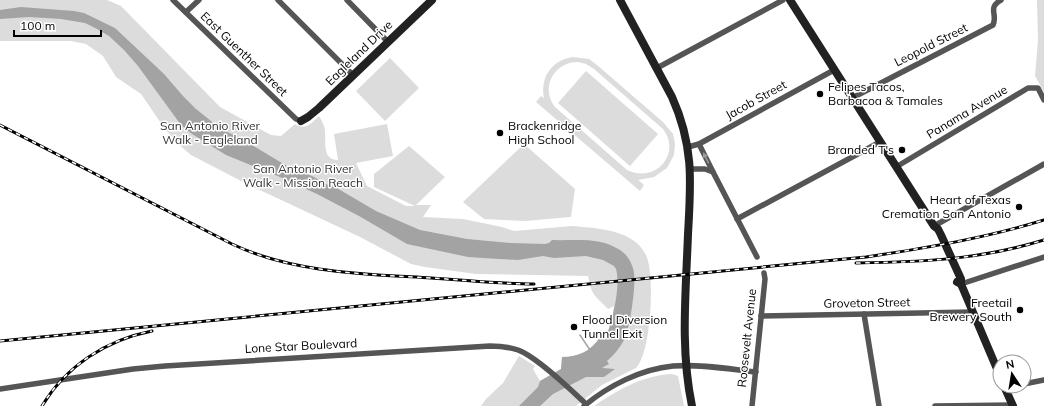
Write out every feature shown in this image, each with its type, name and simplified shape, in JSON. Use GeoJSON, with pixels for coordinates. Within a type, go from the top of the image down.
{"type":"FeatureCollection","features":[{"type":"Feature","properties":{"kind":"main road","name":"Eagleland Drive"},"geometry":{"type":"LineString","coordinates":[[301,121],[319,108],[432,0]]}},
{"type":"Feature","properties":{"kind":"main road"},"geometry":{"type":"LineString","coordinates":[[620,0],[657,68],[679,113],[688,147],[690,169],[684,336],[686,367],[692,406]]}},
{"type":"Feature","properties":{"kind":"main road"},"geometry":{"type":"LineString","coordinates":[[789,0],[934,226],[938,229],[961,279],[960,284],[992,357]]}},
{"type":"Feature","properties":{"kind":"main road"},"geometry":{"type":"LineString","coordinates":[[1008,394],[1012,405]]}},
{"type":"Feature","properties":{"kind":"street","name":"East Guenther Street"},"geometry":{"type":"LineString","coordinates":[[173,0],[296,119],[301,121]]}},
{"type":"Feature","properties":{"kind":"street"},"geometry":{"type":"LineString","coordinates":[[186,12],[199,0]]}},
{"type":"Feature","properties":{"kind":"street"},"geometry":{"type":"LineString","coordinates":[[278,0],[353,75]]}},
{"type":"Feature","properties":{"kind":"street"},"geometry":{"type":"LineString","coordinates":[[347,0],[388,42]]}},
{"type":"Feature","properties":{"kind":"street"},"geometry":{"type":"LineString","coordinates":[[657,68],[789,0]]}},
{"type":"Feature","properties":{"kind":"street","name":"Leopold Street"},"geometry":{"type":"LineString","coordinates":[[852,98],[993,25],[995,22],[994,7],[997,2],[1001,0]]}},
{"type":"Feature","properties":{"kind":"street","name":"Jacob Street"},"geometry":{"type":"LineString","coordinates":[[688,147],[699,144],[834,70]]}},
{"type":"Feature","properties":{"kind":"street","name":"Panama Avenue"},"geometry":{"type":"LineString","coordinates":[[896,167],[1028,88],[1038,88],[1044,100]]}},
{"type":"Feature","properties":{"kind":"street"},"geometry":{"type":"LineString","coordinates":[[737,219],[880,142]]}},
{"type":"Feature","properties":{"kind":"street"},"geometry":{"type":"LineString","coordinates":[[699,144],[757,257]]}},
{"type":"Feature","properties":{"kind":"street"},"geometry":{"type":"LineString","coordinates":[[934,226],[1044,164]]}},
{"type":"Feature","properties":{"kind":"street"},"geometry":{"type":"LineString","coordinates":[[690,169],[705,169],[713,172]]}},
{"type":"Feature","properties":{"kind":"street"},"geometry":{"type":"LineString","coordinates":[[960,284],[1044,257]]}},
{"type":"Feature","properties":{"kind":"street","name":"Roosevelt Avenue"},"geometry":{"type":"LineString","coordinates":[[752,406],[765,278],[764,273]]}},
{"type":"Feature","properties":{"kind":"street","name":"Groveton Street"},"geometry":{"type":"LineString","coordinates":[[761,316],[973,312]]}},
{"type":"Feature","properties":{"kind":"street"},"geometry":{"type":"LineString","coordinates":[[864,314],[879,406]]}},
{"type":"Feature","properties":{"kind":"street","name":"Lone Star Boulevard"},"geometry":{"type":"LineString","coordinates":[[0,389],[133,369],[165,366],[490,346],[508,347],[526,353],[575,394],[584,405]]}},
{"type":"Feature","properties":{"kind":"street"},"geometry":{"type":"LineString","coordinates":[[584,405],[600,394],[632,377],[671,367],[756,372]]}},
{"type":"Feature","properties":{"kind":"street"},"geometry":{"type":"LineString","coordinates":[[1032,382],[1044,380]]}},
{"type":"Feature","properties":{"kind":"street"},"geometry":{"type":"LineString","coordinates":[[935,406],[1012,405]]}},
{"type":"Feature","properties":{"kind":"green space"},"geometry":{"type":"Polygon","coordinates":[[[0,0],[107,0],[121,6],[220,107],[271,135],[281,136],[295,124],[302,127],[308,125],[319,116],[325,132],[327,154],[333,159],[338,160],[334,134],[387,124],[393,156],[356,163],[367,186],[406,206],[415,206],[374,187],[374,174],[409,146],[445,177],[416,205],[431,205],[423,217],[463,219],[514,231],[572,226],[608,230],[625,236],[639,245],[646,255],[650,271],[650,317],[645,348],[641,360],[636,368],[602,385],[576,406],[481,406],[486,399],[503,383],[519,356],[535,366],[533,369],[540,381],[561,369],[562,357],[574,356],[584,352],[593,346],[600,337],[605,340],[611,325],[614,306],[608,309],[597,298],[591,288],[588,276],[476,274],[411,264],[360,237],[247,184],[191,155],[177,143],[165,129],[141,94],[116,77],[103,56],[86,44],[71,41],[0,41],[0,0]]]}},
{"type":"Feature","properties":{"kind":"green space"},"geometry":{"type":"Polygon","coordinates":[[[1037,0],[1044,0],[1044,92],[1035,76],[1038,40],[1037,0]]]}},
{"type":"Feature","properties":{"kind":"green space"},"geometry":{"type":"Polygon","coordinates":[[[573,57],[589,59],[663,122],[673,134],[675,144],[674,155],[667,168],[654,177],[638,180],[644,185],[640,191],[536,102],[541,96],[544,98],[544,83],[549,71],[559,62],[573,57]],[[578,62],[570,63],[562,66],[556,71],[549,84],[549,92],[555,107],[627,170],[637,173],[647,173],[656,170],[663,164],[667,157],[669,148],[668,139],[663,129],[594,69],[586,64],[578,62]]]}},
{"type":"Feature","properties":{"kind":"green space"},"geometry":{"type":"Polygon","coordinates":[[[390,58],[419,88],[385,121],[356,91],[390,58]]]}},
{"type":"Feature","properties":{"kind":"green space"},"geometry":{"type":"Polygon","coordinates":[[[586,71],[658,134],[630,166],[558,103],[586,71]]]}},
{"type":"Feature","properties":{"kind":"green space"},"geometry":{"type":"Polygon","coordinates":[[[524,144],[575,189],[571,217],[525,221],[484,219],[463,202],[524,144]]]}},
{"type":"Feature","properties":{"kind":"green space"},"geometry":{"type":"Polygon","coordinates":[[[672,374],[678,376],[684,406],[594,406],[631,384],[651,377],[672,374]]]}},
{"type":"Feature","properties":{"kind":"shaded area"},"geometry":{"type":"Polygon","coordinates":[[[21,7],[84,13],[115,28],[164,74],[196,109],[221,129],[242,139],[287,166],[335,187],[376,211],[420,230],[467,239],[511,243],[545,244],[552,240],[587,240],[604,243],[620,250],[628,257],[633,267],[634,287],[630,317],[624,340],[617,351],[607,361],[609,364],[602,368],[615,369],[604,377],[586,377],[553,394],[540,406],[519,406],[538,387],[540,381],[561,369],[562,357],[574,356],[584,352],[593,346],[600,337],[605,340],[617,295],[617,276],[614,266],[603,260],[586,256],[554,258],[543,256],[518,260],[468,257],[407,244],[317,194],[226,155],[192,134],[181,125],[138,66],[124,50],[109,36],[97,29],[85,23],[61,19],[29,17],[0,19],[0,10],[21,7]]]}},
{"type":"Feature","properties":{"kind":"waterway"},"geometry":{"type":"LineString","coordinates":[[580,335],[590,350]]}},
{"type":"Feature","properties":{"kind":"railway"},"geometry":{"type":"LineString","coordinates":[[0,125],[232,244],[255,254],[304,266],[355,273],[496,283],[534,284]]}},
{"type":"Feature","properties":{"kind":"railway"},"geometry":{"type":"LineString","coordinates":[[0,341],[866,257],[956,242],[1044,220]]}},
{"type":"Feature","properties":{"kind":"railway"},"geometry":{"type":"LineString","coordinates":[[856,263],[950,259],[996,252],[1044,240]]}},
{"type":"Feature","properties":{"kind":"railway"},"geometry":{"type":"LineString","coordinates":[[42,406],[63,379],[75,367],[89,357],[103,348],[119,341],[152,331]]}},
{"type":"Feature","properties":{"kind":"place","name":"Felipes Tacos, Barbacoa & Tamales"},"geometry":{"type":"Point","coordinates":[820,94]}},
{"type":"Feature","properties":{"kind":"place","name":"Brackenridge High School"},"geometry":{"type":"Point","coordinates":[500,133]}},
{"type":"Feature","properties":{"kind":"place","name":"Branded T's"},"geometry":{"type":"Point","coordinates":[902,150]}},
{"type":"Feature","properties":{"kind":"place","name":"Heart of Texas Cremation San Antonio"},"geometry":{"type":"Point","coordinates":[1019,207]}},
{"type":"Feature","properties":{"kind":"place","name":"Freetail Brewery South"},"geometry":{"type":"Point","coordinates":[1020,310]}},
{"type":"Feature","properties":{"kind":"place","name":"Flood Diversion Tunnel Exit"},"geometry":{"type":"Point","coordinates":[574,327]}},
{"type":"Feature","properties":{"kind":"park label","name":"San Antonio River Walk - Eagleland"},"geometry":{"type":"Point","coordinates":[210,133]}},
{"type":"Feature","properties":{"kind":"park label","name":"San Antonio River Walk - Mission Reach"},"geometry":{"type":"Point","coordinates":[303,176]}}]}
